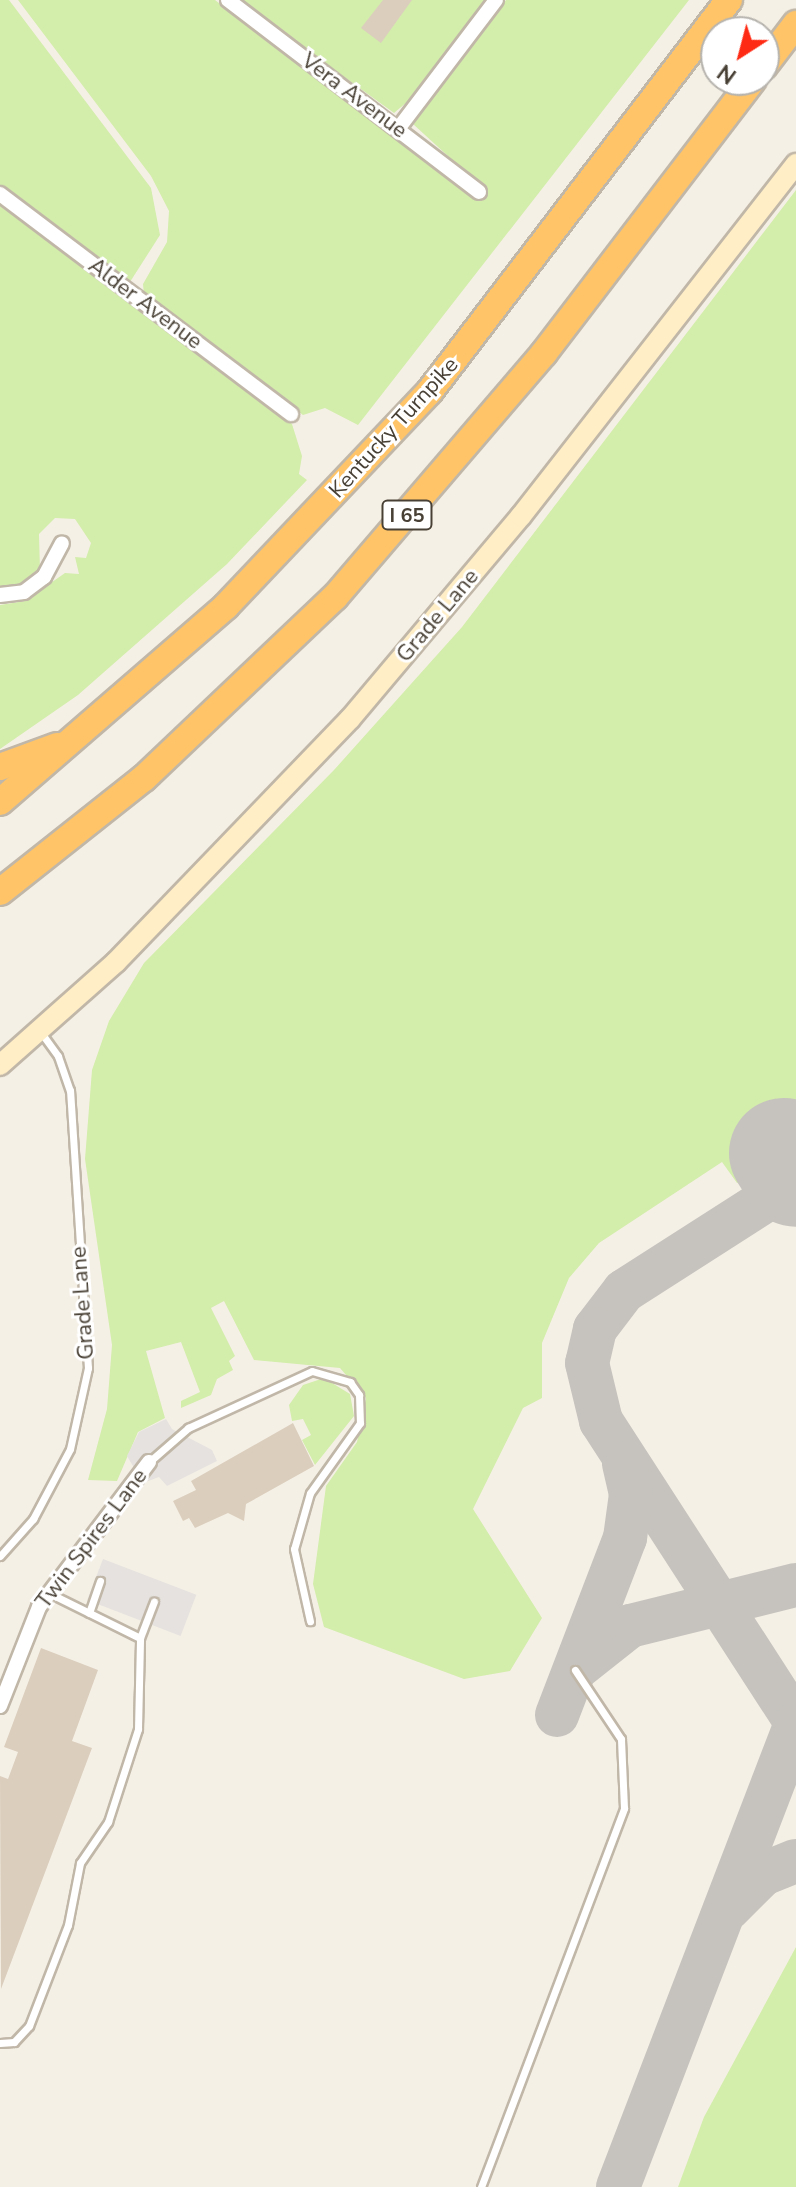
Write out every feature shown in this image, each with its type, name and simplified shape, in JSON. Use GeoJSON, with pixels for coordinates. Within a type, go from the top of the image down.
{"type":"FeatureCollection","features":[{"type":"Feature","properties":{"kind":"highway","name":"Kentucky Turnpike"},"geometry":{"type":"LineString","coordinates":[[0,802],[226,606],[430,391],[729,0]]}},
{"type":"Feature","properties":{"kind":"highway"},"geometry":{"type":"LineString","coordinates":[[780,45],[796,24]]}},
{"type":"Feature","properties":{"kind":"highway","name":"I 65"},"geometry":{"type":"LineString","coordinates":[[0,892],[191,736],[335,597],[516,387],[741,96]]}},
{"type":"Feature","properties":{"kind":"highway"},"geometry":{"type":"LineString","coordinates":[[0,767],[69,742]]}},
{"type":"Feature","properties":{"kind":"main road","name":"Grade Lane"},"geometry":{"type":"LineString","coordinates":[[0,1065],[41,1033],[274,798],[422,637],[796,164]]}},
{"type":"Feature","properties":{"kind":"street","name":"Vera Avenue"},"geometry":{"type":"LineString","coordinates":[[228,0],[479,192]]}},
{"type":"Feature","properties":{"kind":"street"},"geometry":{"type":"LineString","coordinates":[[398,129],[496,0]]}},
{"type":"Feature","properties":{"kind":"street","name":"Alder Avenue"},"geometry":{"type":"LineString","coordinates":[[0,194],[291,414]]}},
{"type":"Feature","properties":{"kind":"street"},"geometry":{"type":"LineString","coordinates":[[0,595],[24,592],[44,577],[62,543]]}},
{"type":"Feature","properties":{"kind":"street","name":"Twin Spires Lane"},"geometry":{"type":"LineString","coordinates":[[0,1706],[48,1592],[149,1462]]}},
{"type":"Feature","properties":{"kind":"lane","name":"Grade Lane"},"geometry":{"type":"LineString","coordinates":[[0,1556],[33,1519],[70,1449],[88,1368],[70,1091],[58,1056],[41,1033]]}},
{"type":"Feature","properties":{"kind":"lane"},"geometry":{"type":"LineString","coordinates":[[149,1462],[188,1428],[312,1371],[350,1382],[359,1395],[360,1423],[310,1493],[294,1549],[310,1621]]}},
{"type":"Feature","properties":{"kind":"lane"},"geometry":{"type":"LineString","coordinates":[[89,1613],[100,1581]]}},
{"type":"Feature","properties":{"kind":"lane"},"geometry":{"type":"LineString","coordinates":[[48,1592],[140,1638]]}},
{"type":"Feature","properties":{"kind":"lane"},"geometry":{"type":"LineString","coordinates":[[0,2043],[14,2042],[29,2026],[68,1925],[80,1863],[108,1822],[138,1729],[140,1638],[154,1602]]}},
{"type":"Feature","properties":{"kind":"lane"},"geometry":{"type":"LineString","coordinates":[[481,2187],[624,1808],[621,1739],[575,1670]]}},
{"type":"Feature","properties":{"kind":"green space"},"geometry":{"type":"Polygon","coordinates":[[[0,0],[9,0],[151,188],[160,235],[130,282],[0,186],[0,0]]]}},
{"type":"Feature","properties":{"kind":"green space"},"geometry":{"type":"Polygon","coordinates":[[[18,0],[215,0],[478,200],[485,190],[413,124],[506,0],[689,0],[358,425],[325,408],[303,415],[144,295],[143,284],[167,242],[169,211],[151,176],[18,0]]]}},
{"type":"Feature","properties":{"kind":"green space"},"geometry":{"type":"Polygon","coordinates":[[[238,0],[488,0],[419,92],[394,113],[238,0]]]}},
{"type":"Feature","properties":{"kind":"green space"},"geometry":{"type":"Polygon","coordinates":[[[796,190],[796,1144],[737,1183],[722,1162],[599,1243],[569,1278],[542,1343],[542,1398],[523,1408],[473,1509],[542,1618],[510,1671],[464,1679],[324,1627],[313,1584],[326,1486],[357,1442],[366,1398],[340,1368],[254,1360],[224,1301],[211,1308],[235,1356],[229,1361],[233,1370],[217,1379],[211,1395],[181,1408],[181,1401],[200,1392],[181,1342],[146,1351],[165,1418],[138,1432],[117,1481],[88,1480],[107,1409],[112,1345],[85,1159],[92,1070],[109,1021],[144,963],[334,770],[462,627],[796,190]]]}},
{"type":"Feature","properties":{"kind":"green space"},"geometry":{"type":"Polygon","coordinates":[[[0,202],[292,424],[302,456],[299,474],[307,480],[227,564],[78,695],[0,749],[0,605],[25,601],[65,573],[79,574],[75,557],[86,558],[91,543],[75,519],[55,518],[39,534],[40,570],[22,584],[0,588],[0,202]]]}},
{"type":"Feature","properties":{"kind":"green space"},"geometry":{"type":"Polygon","coordinates":[[[324,1378],[350,1394],[354,1416],[315,1465],[302,1440],[311,1435],[303,1419],[292,1421],[289,1405],[303,1385],[324,1378]]]}},
{"type":"Feature","properties":{"kind":"green space"},"geometry":{"type":"Polygon","coordinates":[[[796,1947],[796,2187],[678,2187],[704,2117],[796,1947]]]}},
{"type":"Feature","properties":{"kind":"shaded area"},"geometry":{"type":"Polygon","coordinates":[[[166,1419],[172,1429],[212,1450],[217,1461],[167,1486],[159,1477],[143,1483],[127,1456],[139,1432],[166,1419]]]}},
{"type":"Feature","properties":{"kind":"shaded area"},"geometry":{"type":"Polygon","coordinates":[[[103,1559],[196,1595],[181,1636],[87,1600],[103,1559]]]}},
{"type":"Feature","properties":{"kind":"building"},"geometry":{"type":"Polygon","coordinates":[[[383,0],[412,0],[381,43],[361,28],[383,0]]]}},
{"type":"Feature","properties":{"kind":"building"},"geometry":{"type":"Polygon","coordinates":[[[293,1423],[314,1466],[246,1504],[244,1521],[228,1513],[195,1528],[189,1518],[183,1521],[173,1501],[196,1490],[191,1481],[293,1423]]]}},
{"type":"Feature","properties":{"kind":"building"},"geometry":{"type":"Polygon","coordinates":[[[41,1648],[98,1670],[72,1741],[92,1748],[1,1989],[0,1776],[8,1779],[18,1752],[4,1747],[41,1648]]]}},
{"type":"Feature","properties":{"kind":"taxiway"},"geometry":{"type":"LineString","coordinates":[[796,1181],[624,1291],[595,1329],[587,1363],[601,1421],[796,1722]]}},
{"type":"Feature","properties":{"kind":"taxiway"},"geometry":{"type":"LineString","coordinates":[[557,1715],[625,1538],[631,1494],[624,1464]]}},
{"type":"Feature","properties":{"kind":"taxiway"},"geometry":{"type":"LineString","coordinates":[[578,1667],[630,1626],[796,1585]]}},
{"type":"Feature","properties":{"kind":"taxiway"},"geometry":{"type":"LineString","coordinates":[[618,2187],[796,1723]]}},
{"type":"Feature","properties":{"kind":"taxiway"},"geometry":{"type":"LineString","coordinates":[[728,1909],[763,1874],[796,1861]]}},
{"type":"Feature","properties":{"kind":"runway"},"geometry":{"type":"LineString","coordinates":[[784,1153],[796,1172]]}}]}
